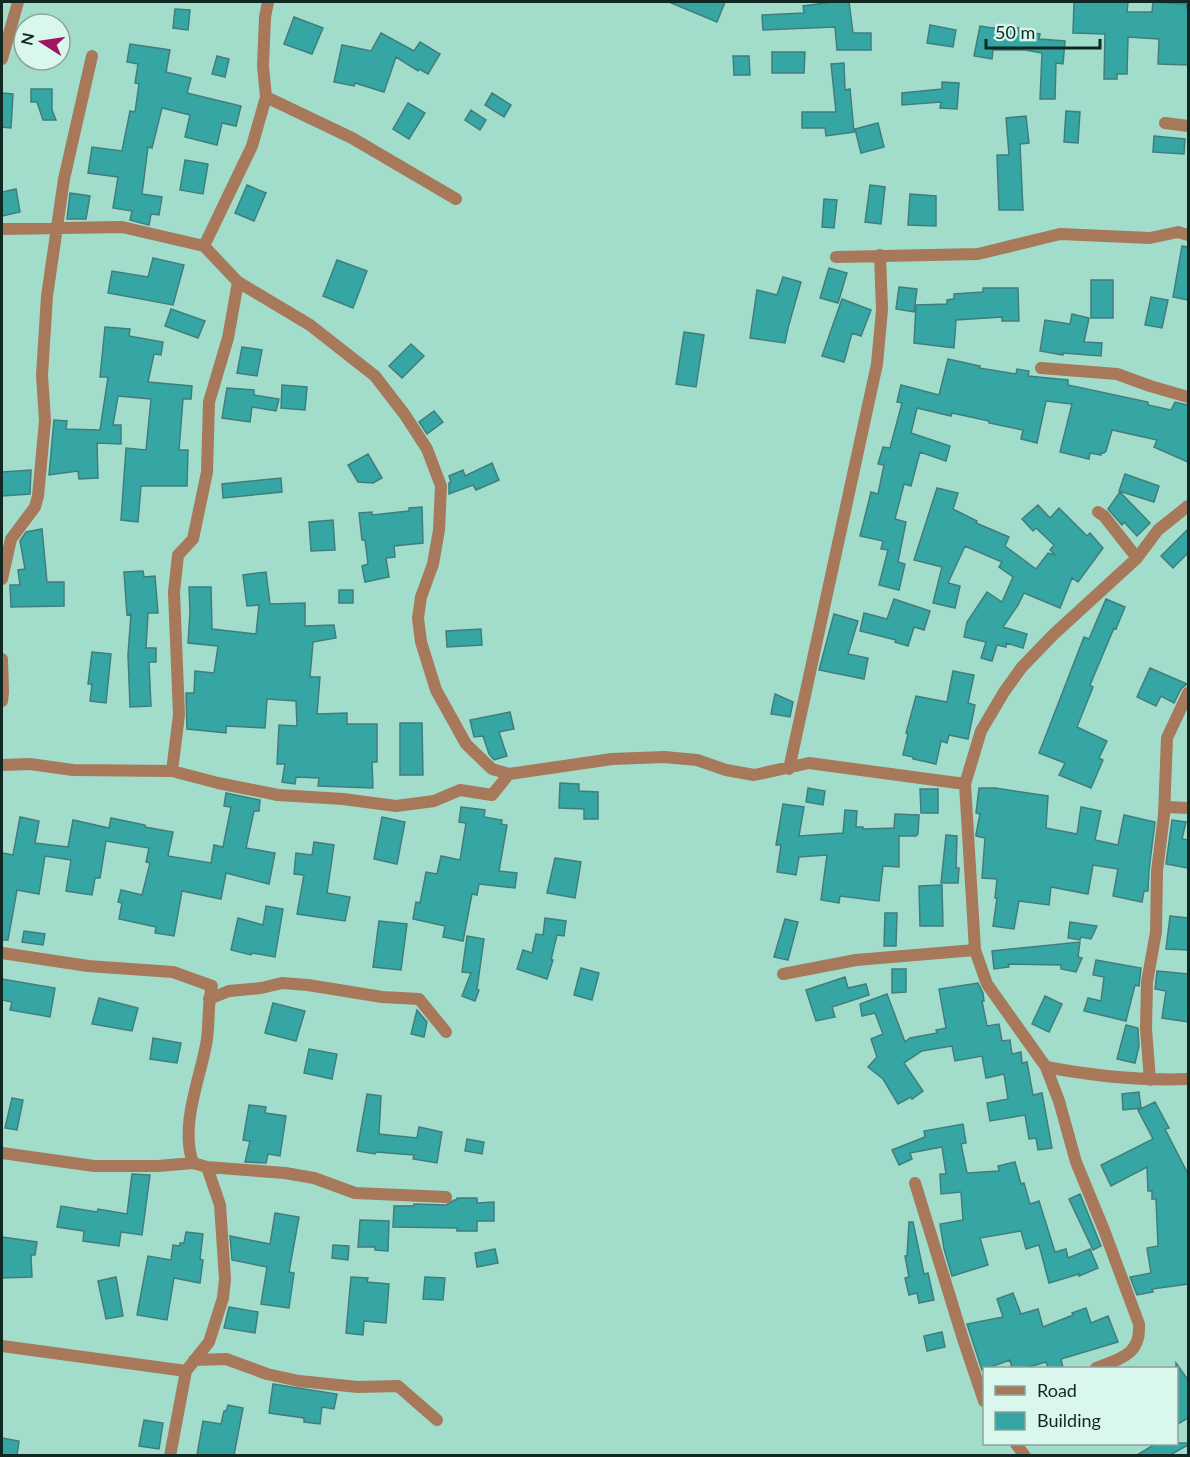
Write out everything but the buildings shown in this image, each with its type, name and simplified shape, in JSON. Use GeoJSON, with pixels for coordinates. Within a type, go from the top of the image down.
{"type":"FeatureCollection","features":[{"type":"Feature","properties":{"kind":"street"},"geometry":{"type":"LineString","coordinates":[[2,59],[18,2]]}},
{"type":"Feature","properties":{"kind":"street"},"geometry":{"type":"LineString","coordinates":[[204,246],[252,146],[266,97],[263,66],[265,17],[268,2]]}},
{"type":"Feature","properties":{"kind":"street"},"geometry":{"type":"LineString","coordinates":[[2,579],[11,539],[35,507],[38,496],[45,421],[42,375],[47,296],[64,179],[93,56]]}},
{"type":"Feature","properties":{"kind":"street"},"geometry":{"type":"LineString","coordinates":[[266,97],[352,138],[456,199]]}},
{"type":"Feature","properties":{"kind":"street"},"geometry":{"type":"LineString","coordinates":[[1165,123],[1188,126]]}},
{"type":"Feature","properties":{"kind":"street"},"geometry":{"type":"LineString","coordinates":[[2,229],[122,227],[204,246],[238,282],[310,324],[375,376],[405,415],[427,449],[441,486],[439,530],[433,564],[421,597],[418,618],[421,642],[436,690],[466,744],[492,770],[509,774],[612,759],[664,757],[697,760],[726,770],[754,775],[809,763],[965,784]]}},
{"type":"Feature","properties":{"kind":"street"},"geometry":{"type":"LineString","coordinates":[[836,257],[978,254],[1060,234],[1150,238],[1178,232],[1188,235]]}},
{"type":"Feature","properties":{"kind":"street"},"geometry":{"type":"LineString","coordinates":[[789,769],[876,364],[882,310],[880,255]]}},
{"type":"Feature","properties":{"kind":"street"},"geometry":{"type":"LineString","coordinates":[[172,771],[179,715],[174,592],[178,555],[193,539],[207,472],[209,402],[228,338],[238,282]]}},
{"type":"Feature","properties":{"kind":"street"},"geometry":{"type":"LineString","coordinates":[[1041,368],[1117,374],[1150,387],[1188,397]]}},
{"type":"Feature","properties":{"kind":"street"},"geometry":{"type":"LineString","coordinates":[[1099,1367],[1129,1355],[1140,1337],[1139,1324],[1076,1162],[1059,1101],[1046,1067],[987,984],[975,950],[965,784],[981,731],[1022,667],[1054,634],[1137,558],[1158,530],[1188,506]]}},
{"type":"Feature","properties":{"kind":"street"},"geometry":{"type":"LineString","coordinates":[[1098,512],[1104,516],[1137,558]]}},
{"type":"Feature","properties":{"kind":"street"},"geometry":{"type":"LineString","coordinates":[[2,659],[2,701]]}},
{"type":"Feature","properties":{"kind":"street"},"geometry":{"type":"LineString","coordinates":[[1150,1080],[1146,1029],[1147,982],[1156,932],[1157,871],[1164,807],[1167,738],[1188,693]]}},
{"type":"Feature","properties":{"kind":"street"},"geometry":{"type":"LineString","coordinates":[[2,765],[30,764],[73,770],[172,771],[278,795],[343,799],[396,806],[434,801],[459,790],[492,795]]}},
{"type":"Feature","properties":{"kind":"street"},"geometry":{"type":"LineString","coordinates":[[492,770],[492,795]]}},
{"type":"Feature","properties":{"kind":"street"},"geometry":{"type":"LineString","coordinates":[[492,795],[509,774]]}},
{"type":"Feature","properties":{"kind":"street"},"geometry":{"type":"LineString","coordinates":[[1164,807],[1188,808]]}},
{"type":"Feature","properties":{"kind":"street"},"geometry":{"type":"LineString","coordinates":[[783,974],[856,960],[975,950]]}},
{"type":"Feature","properties":{"kind":"street"},"geometry":{"type":"LineString","coordinates":[[2,953],[88,966],[173,972],[212,986],[206,1044],[189,1128],[189,1151],[193,1163]]}},
{"type":"Feature","properties":{"kind":"street"},"geometry":{"type":"LineString","coordinates":[[209,999],[229,991],[261,988],[282,983],[382,997],[419,999],[446,1032]]}},
{"type":"Feature","properties":{"kind":"street"},"geometry":{"type":"LineString","coordinates":[[1046,1067],[1095,1076],[1150,1080],[1188,1079]]}},
{"type":"Feature","properties":{"kind":"street"},"geometry":{"type":"LineString","coordinates":[[2,1153],[94,1166],[158,1166],[193,1163],[207,1167],[285,1173],[314,1178],[355,1193],[446,1197]]}},
{"type":"Feature","properties":{"kind":"street"},"geometry":{"type":"LineString","coordinates":[[170,1455],[186,1371],[209,1341],[223,1298],[225,1279],[220,1205],[207,1167]]}},
{"type":"Feature","properties":{"kind":"street"},"geometry":{"type":"LineString","coordinates":[[915,1183],[983,1398]]}},
{"type":"Feature","properties":{"kind":"street"},"geometry":{"type":"LineString","coordinates":[[209,1341],[226,1359]]}},
{"type":"Feature","properties":{"kind":"street"},"geometry":{"type":"LineString","coordinates":[[2,1346],[186,1371]]}},
{"type":"Feature","properties":{"kind":"street"},"geometry":{"type":"LineString","coordinates":[[194,1360],[226,1359],[283,1378],[358,1387],[398,1386],[437,1420]]}}]}
